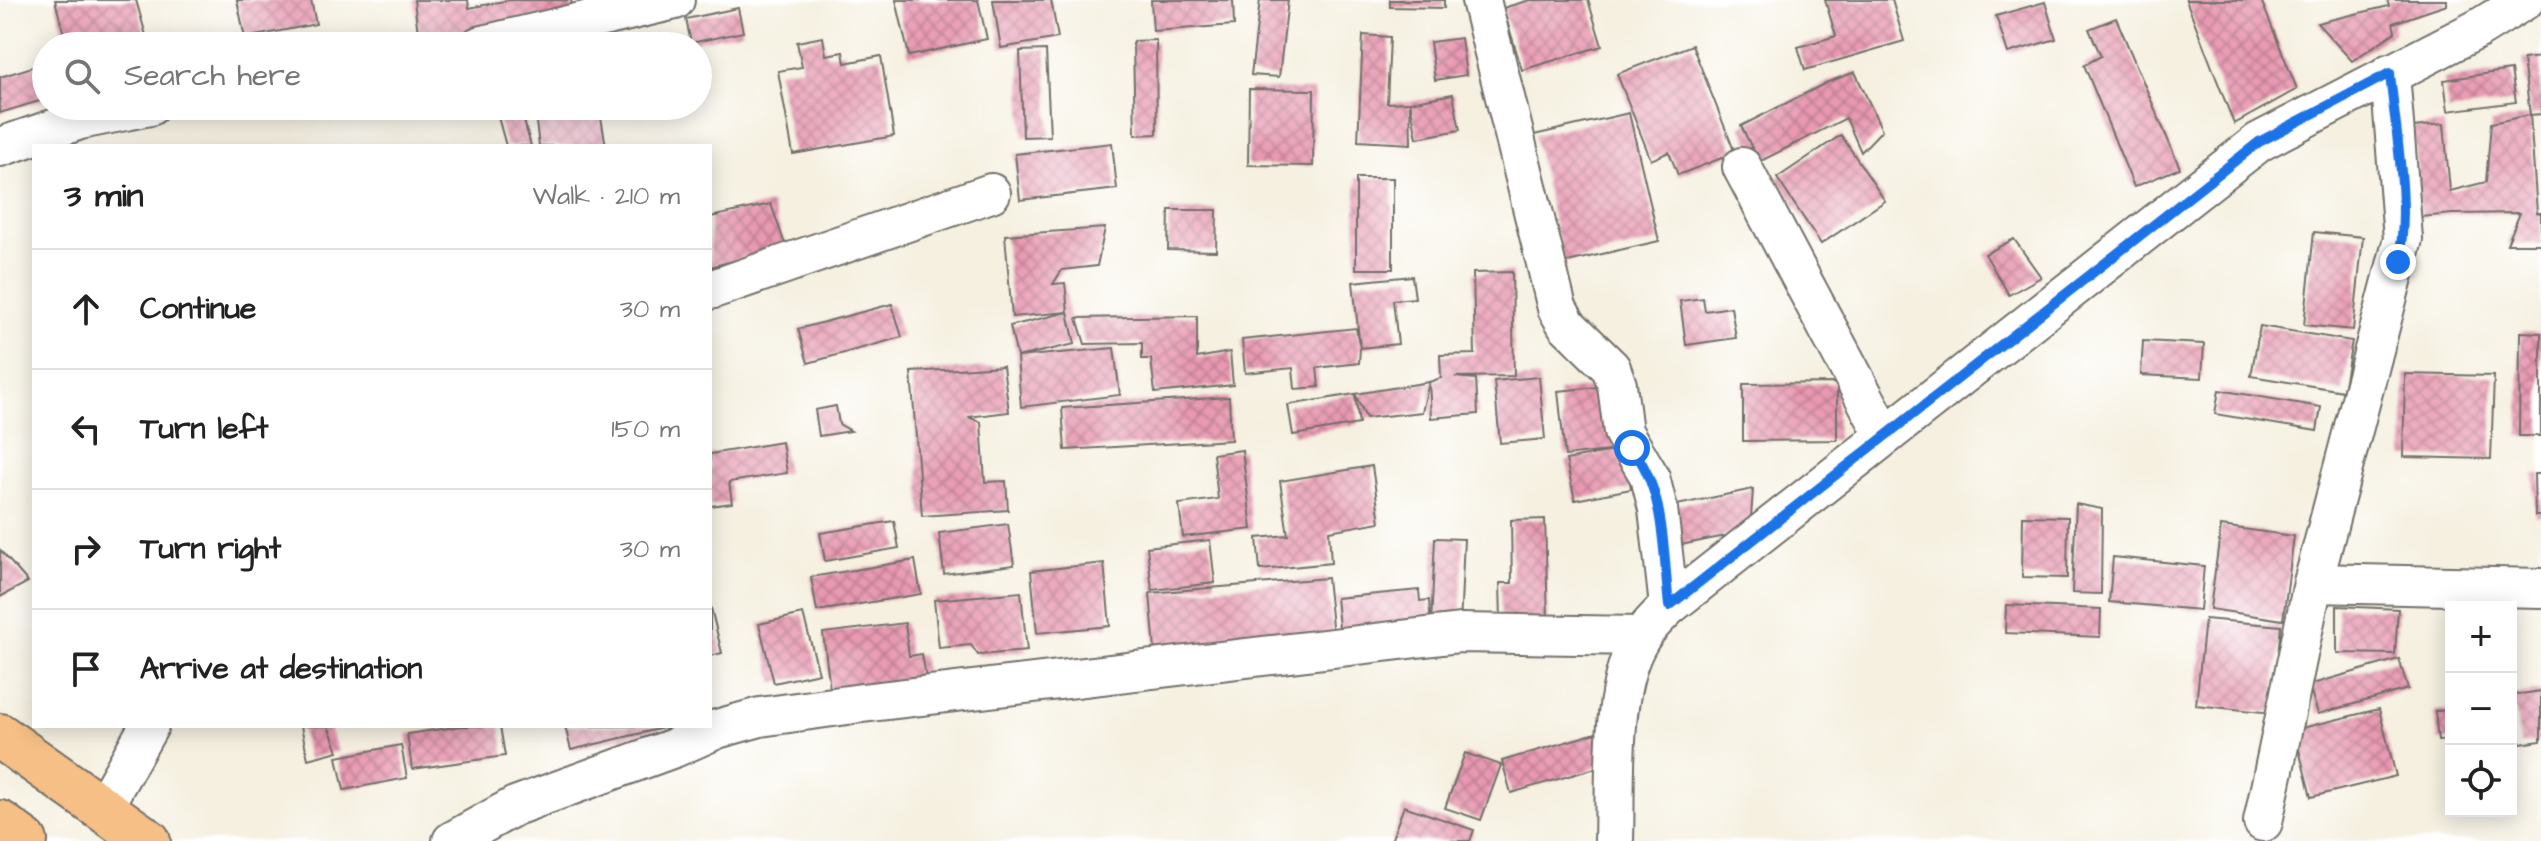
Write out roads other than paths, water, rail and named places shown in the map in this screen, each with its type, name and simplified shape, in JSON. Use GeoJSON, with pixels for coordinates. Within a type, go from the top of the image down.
{"type":"FeatureCollection","features":[{"type":"Feature","properties":{"kind":"main road"},"geometry":{"type":"LineString","coordinates":[[0,736],[148,841]]}},
{"type":"Feature","properties":{"kind":"main road"},"geometry":{"type":"LineString","coordinates":[[0,823],[25,841]]}},
{"type":"Feature","properties":{"kind":"street"},"geometry":{"type":"LineString","coordinates":[[523,32],[592,10],[675,0]]}},
{"type":"Feature","properties":{"kind":"street"},"geometry":{"type":"LineString","coordinates":[[1481,0],[1557,308],[1567,325],[1611,368],[1617,385],[1623,432],[1650,477],[1658,509],[1669,606]]}},
{"type":"Feature","properties":{"kind":"street"},"geometry":{"type":"LineString","coordinates":[[1614,841],[1619,696],[1629,660],[1641,636],[1669,606],[2259,142],[2390,73],[2475,15],[2525,0]]}},
{"type":"Feature","properties":{"kind":"street"},"geometry":{"type":"LineString","coordinates":[[2263,822],[2313,583],[2403,239],[2390,73]]}},
{"type":"Feature","properties":{"kind":"street"},"geometry":{"type":"LineString","coordinates":[[0,147],[80,120]]}},
{"type":"Feature","properties":{"kind":"street"},"geometry":{"type":"LineString","coordinates":[[1742,167],[1885,436]]}},
{"type":"Feature","properties":{"kind":"street"},"geometry":{"type":"LineString","coordinates":[[712,289],[991,193]]}},
{"type":"Feature","properties":{"kind":"street"},"geometry":{"type":"LineString","coordinates":[[2313,583],[2541,588]]}},
{"type":"Feature","properties":{"kind":"street"},"geometry":{"type":"LineString","coordinates":[[452,841],[515,806],[674,748],[717,729],[760,717],[1460,633],[1641,636]]}},
{"type":"Feature","properties":{"kind":"street"},"geometry":{"type":"LineString","coordinates":[[102,809],[148,728]]}}]}
